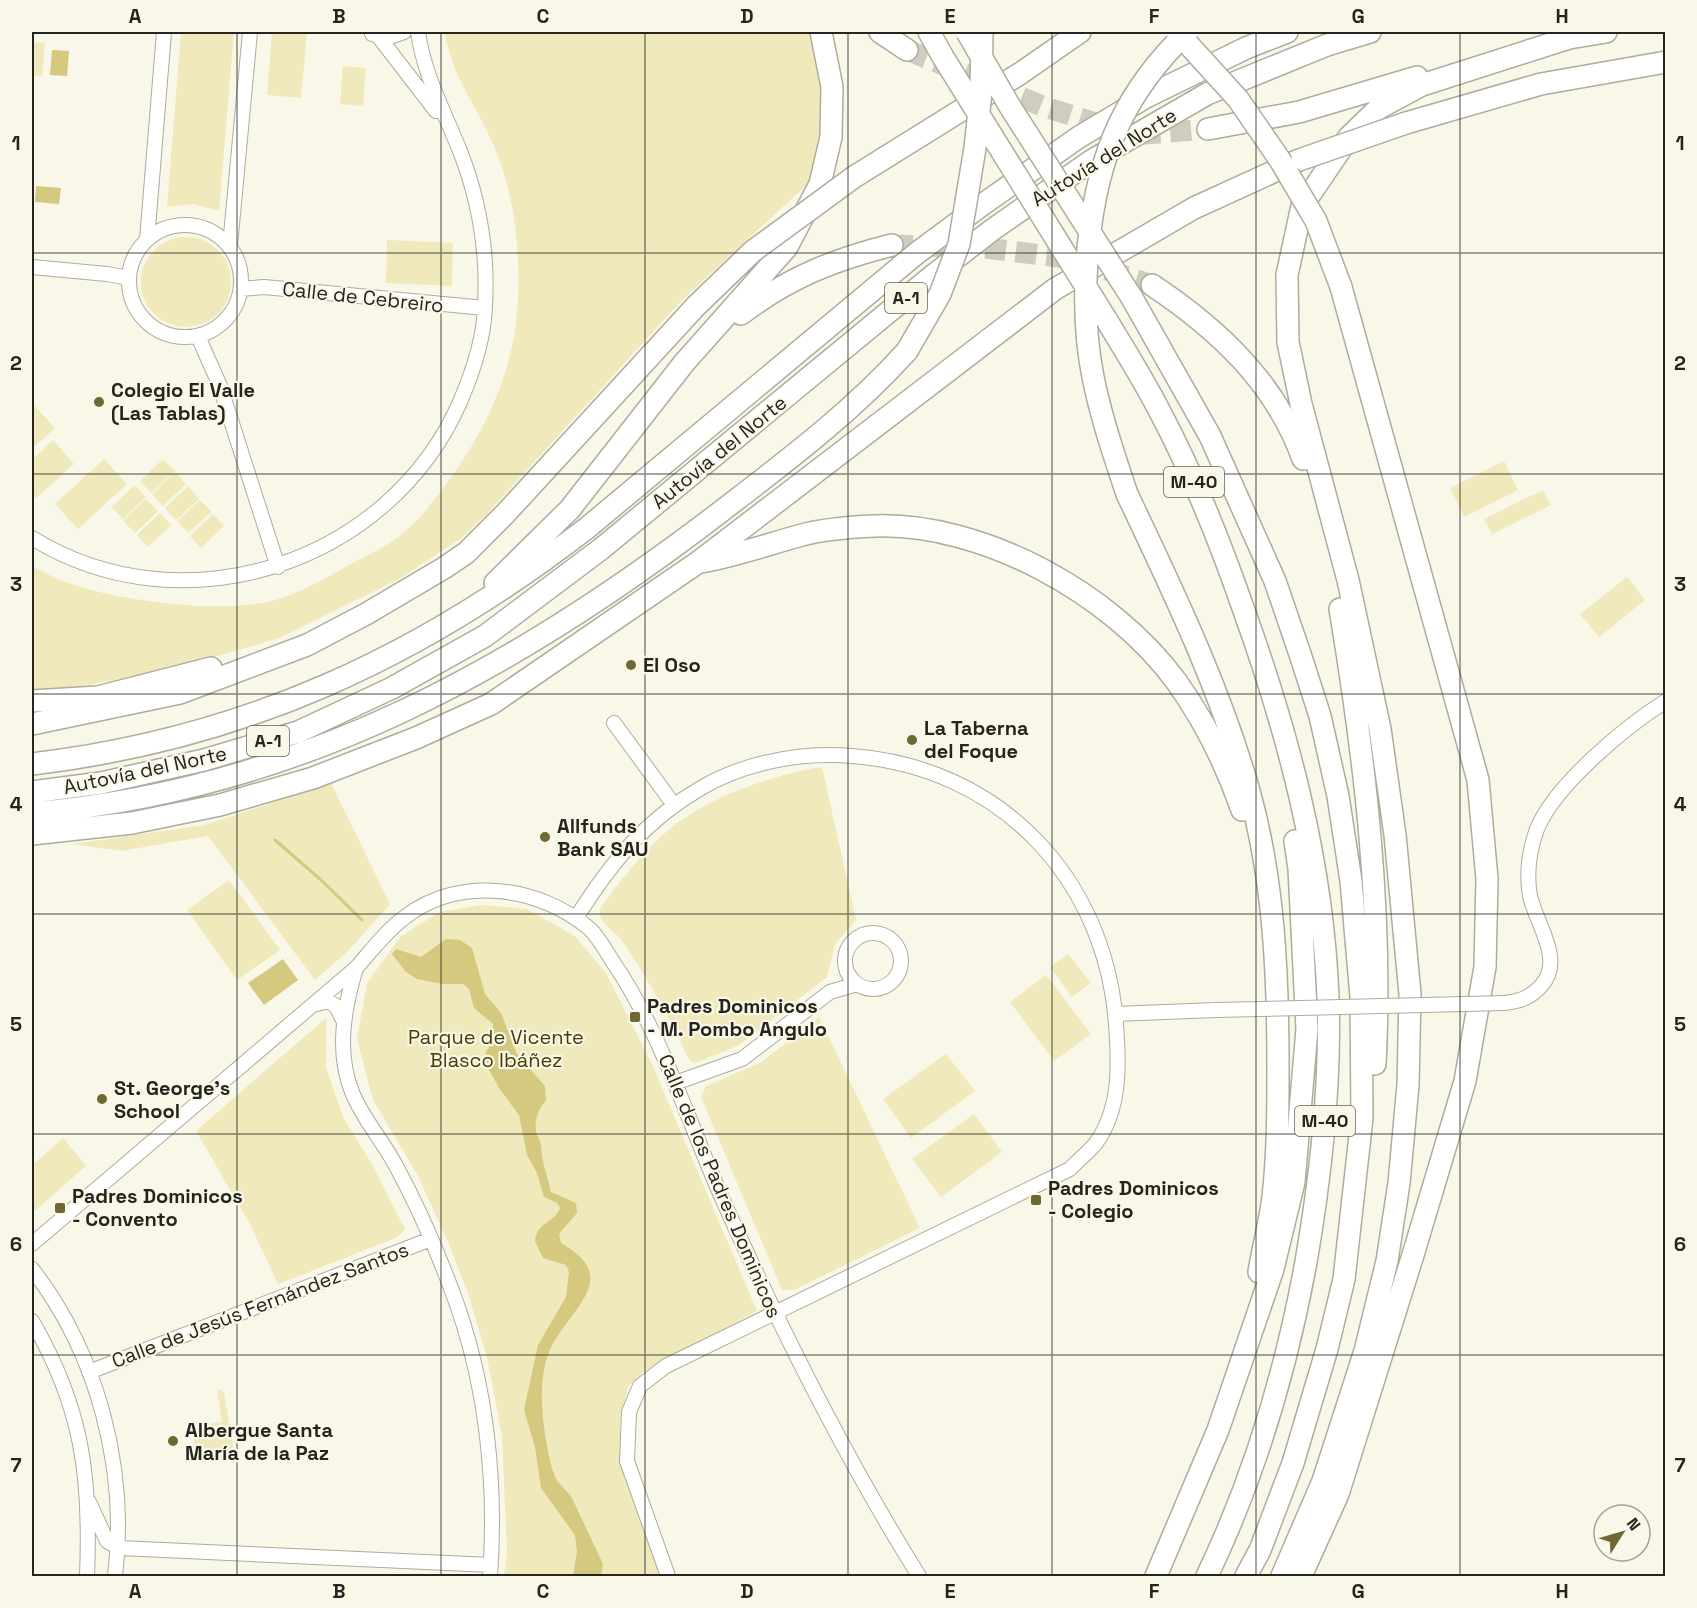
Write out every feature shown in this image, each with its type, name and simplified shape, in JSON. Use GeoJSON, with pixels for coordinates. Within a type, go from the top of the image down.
{"type":"FeatureCollection","features":[{"type":"Feature","properties":{"kind":"highway"},"geometry":{"type":"LineString","coordinates":[[465,611],[570,508],[684,363],[787,247],[820,184],[831,137],[832,87],[821,32]]}},
{"type":"Feature","properties":{"kind":"highway"},"geometry":{"type":"LineString","coordinates":[[880,32],[907,50]]}},
{"type":"Feature","properties":{"kind":"highway","name":"M-40"},"geometry":{"type":"LineString","coordinates":[[929,32],[1106,319],[1159,411],[1195,484],[1261,656],[1302,801],[1316,884],[1328,997],[1322,1167],[1294,1331],[1259,1454],[1207,1576]]}},
{"type":"Feature","properties":{"kind":"highway"},"geometry":{"type":"LineString","coordinates":[[32,813],[133,800],[205,786],[305,754],[394,717],[492,667],[644,571],[825,432],[872,390],[907,351],[940,294],[959,244],[975,148],[981,92],[972,32]]}},
{"type":"Feature","properties":{"kind":"highway","name":"M-40"},"geometry":{"type":"LineString","coordinates":[[972,32],[1009,105],[1132,298],[1210,436],[1275,581],[1320,716],[1338,796],[1351,881],[1361,997],[1362,1118],[1344,1279],[1328,1349],[1293,1463],[1260,1550],[1246,1576]]}},
{"type":"Feature","properties":{"kind":"highway"},"geometry":{"type":"LineString","coordinates":[[32,724],[180,693],[306,645],[411,589],[466,553],[696,306],[753,251],[854,177],[1021,73],[1080,32]]}},
{"type":"Feature","properties":{"kind":"highway"},"geometry":{"type":"LineString","coordinates":[[1177,32],[1238,99],[1280,160],[1316,220],[1341,287],[1386,440],[1478,780],[1487,879],[1485,967],[1465,1082],[1338,1494],[1301,1576]]}},
{"type":"Feature","properties":{"kind":"highway"},"geometry":{"type":"LineString","coordinates":[[1187,32],[1163,55],[1140,87],[1119,123],[1094,206],[1088,257],[1087,318],[1093,374],[1106,431],[1127,494],[1203,659],[1229,726],[1250,794],[1264,859],[1278,992],[1278,1109],[1273,1198],[1245,1346]]}},
{"type":"Feature","properties":{"kind":"highway","name":"Autovía del Norte"},"geometry":{"type":"LineString","coordinates":[[32,764],[83,758],[195,733],[288,703],[369,668],[536,568],[917,253],[1080,137],[1146,97],[1246,48],[1287,32]]}},
{"type":"Feature","properties":{"kind":"highway","name":"Autovía del Norte"},"geometry":{"type":"LineString","coordinates":[[32,792],[101,783],[204,760],[298,732],[392,688],[485,636],[601,549],[931,277],[992,230],[1091,161],[1207,94],[1328,45],[1370,32]]}},
{"type":"Feature","properties":{"kind":"highway"},"geometry":{"type":"LineString","coordinates":[[1208,129],[1299,112],[1493,54],[1606,32]]}},
{"type":"Feature","properties":{"kind":"highway"},"geometry":{"type":"LineString","coordinates":[[1282,1576],[1323,1481],[1365,1351],[1387,1261],[1399,1183],[1408,1085],[1410,994],[1395,835],[1380,729],[1348,580],[1301,404],[1288,342],[1287,275],[1302,207],[1349,137],[1379,108],[1422,85],[1569,38]]}},
{"type":"Feature","properties":{"kind":"highway"},"geometry":{"type":"LineString","coordinates":[[32,834],[132,823],[220,805],[313,778],[416,738],[491,704],[697,563],[1055,289],[1194,208],[1302,159],[1406,123],[1541,84],[1665,62]]}},
{"type":"Feature","properties":{"kind":"highway"},"geometry":{"type":"LineString","coordinates":[[684,363],[724,327],[765,297],[820,266],[892,245]]}},
{"type":"Feature","properties":{"kind":"highway"},"geometry":{"type":"LineString","coordinates":[[1152,285],[1193,312],[1233,348],[1266,387],[1294,433],[1316,496],[1336,579],[1358,716],[1371,837],[1379,990],[1373,1103],[1362,1118]]}},
{"type":"Feature","properties":{"kind":"highway"},"geometry":{"type":"LineString","coordinates":[[697,563],[737,556],[804,534],[875,526],[934,531],[991,546],[1046,569],[1096,604],[1136,637],[1175,680],[1213,739],[1242,808],[1272,926]]}},
{"type":"Feature","properties":{"kind":"highway"},"geometry":{"type":"LineString","coordinates":[[32,701],[98,698],[217,666],[281,645],[306,645]]}},
{"type":"Feature","properties":{"kind":"highway"},"geometry":{"type":"LineString","coordinates":[[1156,1576],[1206,1462],[1273,1269],[1294,1182],[1306,1029],[1299,869],[1287,786],[1259,676],[1261,656]]}},
{"type":"Feature","properties":{"kind":"highway"},"geometry":{"type":"LineString","coordinates":[[32,754],[83,758]]}},
{"type":"Feature","properties":{"kind":"street"},"geometry":{"type":"LineString","coordinates":[[147,240],[164,32]]}},
{"type":"Feature","properties":{"kind":"street"},"geometry":{"type":"LineString","coordinates":[[230,246],[250,32]]}},
{"type":"Feature","properties":{"kind":"street"},"geometry":{"type":"LineString","coordinates":[[372,33],[390,37],[404,32]]}},
{"type":"Feature","properties":{"kind":"street"},"geometry":{"type":"LineString","coordinates":[[32,538],[81,562],[140,578],[209,581],[278,567],[303,558],[348,534],[392,500],[425,463],[450,424],[469,382],[480,344],[485,308],[485,253],[481,218],[468,171],[431,88],[418,32]]}},
{"type":"Feature","properties":{"kind":"street"},"geometry":{"type":"LineString","coordinates":[[372,33],[448,127]]}},
{"type":"Feature","properties":{"kind":"street"},"geometry":{"type":"LineString","coordinates":[[180,224],[199,226],[216,233],[230,246],[242,274],[241,290],[236,306],[227,319],[214,330],[198,336],[173,335],[150,324],[135,303],[129,278],[132,264],[147,240],[162,229],[180,224]]}},
{"type":"Feature","properties":{"kind":"street"},"geometry":{"type":"LineString","coordinates":[[32,267],[129,278]]}},
{"type":"Feature","properties":{"kind":"street","name":"Calle de Cebreiro"},"geometry":{"type":"LineString","coordinates":[[241,290],[264,287],[485,308]]}},
{"type":"Feature","properties":{"kind":"street"},"geometry":{"type":"LineString","coordinates":[[198,336],[220,386],[278,567]]}},
{"type":"Feature","properties":{"kind":"street"},"geometry":{"type":"LineString","coordinates":[[1115,1014],[1505,1003],[1528,998],[1544,983],[1550,971],[1551,959],[1531,898],[1528,877],[1528,862],[1539,826],[1563,791],[1595,757],[1623,732],[1665,701]]}},
{"type":"Feature","properties":{"kind":"street"},"geometry":{"type":"LineString","coordinates":[[614,723],[674,805]]}},
{"type":"Feature","properties":{"kind":"street"},"geometry":{"type":"LineString","coordinates":[[576,918],[616,858],[643,829],[674,805],[703,787],[734,773],[792,757],[831,754],[882,758],[934,773],[968,787],[1001,808],[1024,828],[1067,877],[1086,908],[1100,942],[1109,974],[1115,1014],[1119,1080],[1108,1121],[1096,1143],[1070,1169],[666,1366],[640,1386],[630,1412],[627,1461],[668,1576]]}},
{"type":"Feature","properties":{"kind":"street","name":"Calle de los Padres Dominicos"},"geometry":{"type":"LineString","coordinates":[[32,1244],[357,968],[388,930],[407,915],[447,895],[480,890],[512,892],[541,899],[576,918],[593,932],[630,986],[675,1083],[712,1176],[774,1313],[875,1504],[919,1576]]}},
{"type":"Feature","properties":{"kind":"street"},"geometry":{"type":"LineString","coordinates":[[675,1083],[742,1059],[830,992],[857,984],[878,988],[888,984],[897,976],[901,965],[900,953],[895,943],[886,936],[875,933],[864,934],[854,940],[847,950],[846,965],[850,977],[857,984]]}},
{"type":"Feature","properties":{"kind":"street"},"geometry":{"type":"LineString","coordinates":[[830,992],[846,965]]}},
{"type":"Feature","properties":{"kind":"street"},"geometry":{"type":"LineString","coordinates":[[89,1502],[107,1540],[118,1548],[490,1571],[489,1456],[482,1406],[465,1333],[453,1292],[431,1239],[396,1166],[352,1092],[342,1048],[347,1000],[357,968]]}},
{"type":"Feature","properties":{"kind":"street"},"geometry":{"type":"LineString","coordinates":[[311,1006],[328,1001],[336,1006],[344,1022]]}},
{"type":"Feature","properties":{"kind":"street","name":"Calle de Jesús Fernández Santos"},"geometry":{"type":"LineString","coordinates":[[89,1372],[431,1239]]}},
{"type":"Feature","properties":{"kind":"street"},"geometry":{"type":"LineString","coordinates":[[32,1269],[65,1318],[89,1372],[106,1423],[115,1476],[118,1548],[115,1576]]}},
{"type":"Feature","properties":{"kind":"street"},"geometry":{"type":"LineString","coordinates":[[32,1321],[48,1349],[72,1407],[86,1467],[89,1502],[87,1576]]}},
{"type":"Feature","properties":{"kind":"green space"},"geometry":{"type":"Polygon","coordinates":[[[181,32],[234,32],[219,211],[193,204],[167,207],[181,32]]]}},
{"type":"Feature","properties":{"kind":"green space"},"geometry":{"type":"Polygon","coordinates":[[[272,32],[307,33],[301,98],[267,95],[272,32]]]}},
{"type":"Feature","properties":{"kind":"green space"},"geometry":{"type":"Polygon","coordinates":[[[445,32],[811,32],[822,92],[822,136],[813,179],[682,300],[485,516],[460,539],[399,579],[279,638],[178,668],[68,689],[32,690],[32,566],[88,589],[148,601],[219,606],[271,601],[322,580],[404,533],[431,504],[456,471],[483,425],[504,376],[516,324],[518,258],[511,200],[500,162],[458,76],[445,32]]]}},
{"type":"Feature","properties":{"kind":"green space"},"geometry":{"type":"Polygon","coordinates":[[[32,42],[45,43],[42,76],[32,75],[32,42]]]}},
{"type":"Feature","properties":{"kind":"green space"},"geometry":{"type":"Polygon","coordinates":[[[343,66],[366,68],[363,106],[340,104],[343,66]]]}},
{"type":"Feature","properties":{"kind":"green space"},"geometry":{"type":"Polygon","coordinates":[[[186,237],[203,240],[218,250],[228,265],[231,282],[228,299],[218,314],[203,324],[186,327],[169,324],[154,314],[144,299],[141,282],[144,265],[154,250],[169,240],[186,237]]]}},
{"type":"Feature","properties":{"kind":"green space"},"geometry":{"type":"Polygon","coordinates":[[[387,240],[453,243],[452,286],[386,283],[387,240]]]}},
{"type":"Feature","properties":{"kind":"green space"},"geometry":{"type":"Polygon","coordinates":[[[32,403],[55,428],[32,449],[32,403]]]}},
{"type":"Feature","properties":{"kind":"green space"},"geometry":{"type":"Polygon","coordinates":[[[53,440],[74,464],[36,498],[32,493],[32,460],[53,440]]]}},
{"type":"Feature","properties":{"kind":"green space"},"geometry":{"type":"Polygon","coordinates":[[[104,459],[127,484],[78,529],[55,504],[104,459]]]}},
{"type":"Feature","properties":{"kind":"green space"},"geometry":{"type":"Polygon","coordinates":[[[163,459],[175,471],[151,493],[140,481],[163,459]]]}},
{"type":"Feature","properties":{"kind":"green space"},"geometry":{"type":"Polygon","coordinates":[[[1504,461],[1518,490],[1464,517],[1450,488],[1504,461]]]}},
{"type":"Feature","properties":{"kind":"green space"},"geometry":{"type":"Polygon","coordinates":[[[175,472],[186,484],[163,506],[152,494],[175,472]]]}},
{"type":"Feature","properties":{"kind":"green space"},"geometry":{"type":"Polygon","coordinates":[[[135,485],[146,497],[123,519],[111,507],[135,485]]]}},
{"type":"Feature","properties":{"kind":"green space"},"geometry":{"type":"Polygon","coordinates":[[[188,486],[199,499],[176,520],[165,508],[188,486]]]}},
{"type":"Feature","properties":{"kind":"green space"},"geometry":{"type":"Polygon","coordinates":[[[1543,490],[1551,505],[1492,534],[1484,519],[1543,490]]]}},
{"type":"Feature","properties":{"kind":"green space"},"geometry":{"type":"Polygon","coordinates":[[[146,499],[158,511],[135,533],[123,521],[146,499]]]}},
{"type":"Feature","properties":{"kind":"green space"},"geometry":{"type":"Polygon","coordinates":[[[200,500],[212,512],[188,533],[177,521],[200,500]]]}},
{"type":"Feature","properties":{"kind":"green space"},"geometry":{"type":"Polygon","coordinates":[[[160,513],[171,525],[148,547],[137,535],[160,513]]]}},
{"type":"Feature","properties":{"kind":"green space"},"geometry":{"type":"Polygon","coordinates":[[[213,514],[224,526],[201,548],[190,536],[213,514]]]}},
{"type":"Feature","properties":{"kind":"green space"},"geometry":{"type":"Polygon","coordinates":[[[1627,577],[1645,600],[1599,637],[1580,614],[1627,577]]]}},
{"type":"Feature","properties":{"kind":"green space"},"geometry":{"type":"Polygon","coordinates":[[[822,767],[856,920],[835,945],[827,977],[739,1045],[696,1063],[690,1061],[633,957],[620,938],[601,918],[601,907],[649,849],[683,819],[714,801],[750,786],[787,774],[822,767]]]}},
{"type":"Feature","properties":{"kind":"green space"},"geometry":{"type":"Polygon","coordinates":[[[331,783],[390,904],[348,951],[315,980],[208,836],[121,851],[72,844],[205,825],[331,783]]]}},
{"type":"Feature","properties":{"kind":"green space"},"geometry":{"type":"Polygon","coordinates":[[[229,880],[280,950],[237,980],[187,910],[229,880]]]}},
{"type":"Feature","properties":{"kind":"green space","name":"Parque de Vicente Blasco Ibáñez"},"geometry":{"type":"Polygon","coordinates":[[[482,905],[527,909],[575,936],[606,973],[652,1064],[757,1311],[643,1372],[628,1387],[620,1422],[621,1465],[662,1576],[504,1576],[507,1551],[502,1436],[487,1357],[468,1293],[448,1242],[417,1174],[373,1100],[357,1039],[367,983],[401,936],[440,912],[482,905]]]}},
{"type":"Feature","properties":{"kind":"green space"},"geometry":{"type":"Polygon","coordinates":[[[1068,954],[1091,983],[1072,997],[1050,967],[1068,954]]]}},
{"type":"Feature","properties":{"kind":"green space"},"geometry":{"type":"Polygon","coordinates":[[[1046,975],[1091,1034],[1054,1061],[1010,1002],[1046,975]]]}},
{"type":"Feature","properties":{"kind":"green space"},"geometry":{"type":"Polygon","coordinates":[[[819,1017],[920,1228],[794,1290],[782,1290],[701,1097],[706,1086],[760,1063],[819,1017]]]}},
{"type":"Feature","properties":{"kind":"green space"},"geometry":{"type":"Polygon","coordinates":[[[326,1018],[326,1068],[344,1119],[373,1166],[405,1229],[398,1237],[278,1284],[249,1222],[196,1131],[326,1018]]]}},
{"type":"Feature","properties":{"kind":"green space"},"geometry":{"type":"Polygon","coordinates":[[[946,1054],[975,1091],[911,1138],[883,1099],[946,1054]]]}},
{"type":"Feature","properties":{"kind":"green space"},"geometry":{"type":"Polygon","coordinates":[[[974,1114],[1002,1152],[941,1197],[912,1159],[974,1114]]]}},
{"type":"Feature","properties":{"kind":"green space"},"geometry":{"type":"Polygon","coordinates":[[[63,1138],[86,1166],[32,1213],[32,1165],[63,1138]]]}},
{"type":"Feature","properties":{"kind":"green space"},"geometry":{"type":"Polygon","coordinates":[[[217,1389],[224,1392],[235,1459],[197,1454],[192,1429],[222,1422],[217,1389]]]}},
{"type":"Feature","properties":{"kind":"shaded area"},"geometry":{"type":"Polygon","coordinates":[[[52,50],[69,51],[67,76],[50,75],[52,50]]]}},
{"type":"Feature","properties":{"kind":"shaded area"},"geometry":{"type":"Polygon","coordinates":[[[36,186],[61,188],[59,204],[35,202],[36,186]]]}},
{"type":"Feature","properties":{"kind":"shaded area"},"geometry":{"type":"Polygon","coordinates":[[[446,939],[460,940],[472,948],[485,994],[501,1013],[517,1054],[545,1086],[546,1100],[538,1114],[536,1127],[551,1192],[576,1203],[577,1213],[559,1234],[561,1243],[580,1257],[589,1270],[590,1283],[585,1297],[556,1339],[548,1355],[542,1382],[542,1412],[552,1469],[557,1481],[571,1496],[603,1564],[601,1576],[573,1576],[577,1551],[575,1535],[541,1488],[535,1447],[524,1410],[538,1345],[566,1297],[569,1272],[566,1265],[543,1258],[535,1241],[539,1229],[554,1217],[560,1208],[557,1203],[544,1197],[537,1173],[527,1155],[519,1115],[499,1088],[483,1059],[492,1040],[493,1024],[474,1008],[469,989],[463,984],[442,984],[417,979],[406,972],[392,954],[396,949],[421,957],[446,939]]]}},
{"type":"Feature","properties":{"kind":"shaded area"},"geometry":{"type":"Polygon","coordinates":[[[283,959],[298,980],[264,1005],[248,983],[283,959]]]}},
{"type":"Feature","properties":{"kind":"waterway"},"geometry":{"type":"LineString","coordinates":[[275,840],[362,920]]}},
{"type":"Feature","properties":{"kind":"tunnel"},"geometry":{"type":"LineString","coordinates":[[907,50],[1042,106],[1133,135],[1208,129]]}},
{"type":"Feature","properties":{"kind":"tunnel"},"geometry":{"type":"LineString","coordinates":[[892,245],[986,248],[1073,259],[1152,285]]}},
{"type":"Feature","properties":{"kind":"place","name":"Colegio El Valle (Las Tablas)"},"geometry":{"type":"Point","coordinates":[99,402]}},
{"type":"Feature","properties":{"kind":"place","name":"El Oso"},"geometry":{"type":"Point","coordinates":[631,665]}},
{"type":"Feature","properties":{"kind":"place","name":"La Taberna del Foque"},"geometry":{"type":"Point","coordinates":[912,740]}},
{"type":"Feature","properties":{"kind":"place","name":"Allfunds Bank SAU"},"geometry":{"type":"Point","coordinates":[545,837]}},
{"type":"Feature","properties":{"kind":"place","name":"Padres Dominicos - M. Pombo Angulo"},"geometry":{"type":"Point","coordinates":[635,1017]}},
{"type":"Feature","properties":{"kind":"place","name":"St. George's School"},"geometry":{"type":"Point","coordinates":[102,1099]}},
{"type":"Feature","properties":{"kind":"place","name":"Padres Dominicos - Colegio"},"geometry":{"type":"Point","coordinates":[1036,1200]}},
{"type":"Feature","properties":{"kind":"place","name":"Padres Dominicos - Convento"},"geometry":{"type":"Point","coordinates":[60,1208]}},
{"type":"Feature","properties":{"kind":"place","name":"Albergue Santa María de la Paz"},"geometry":{"type":"Point","coordinates":[173,1441]}}]}
